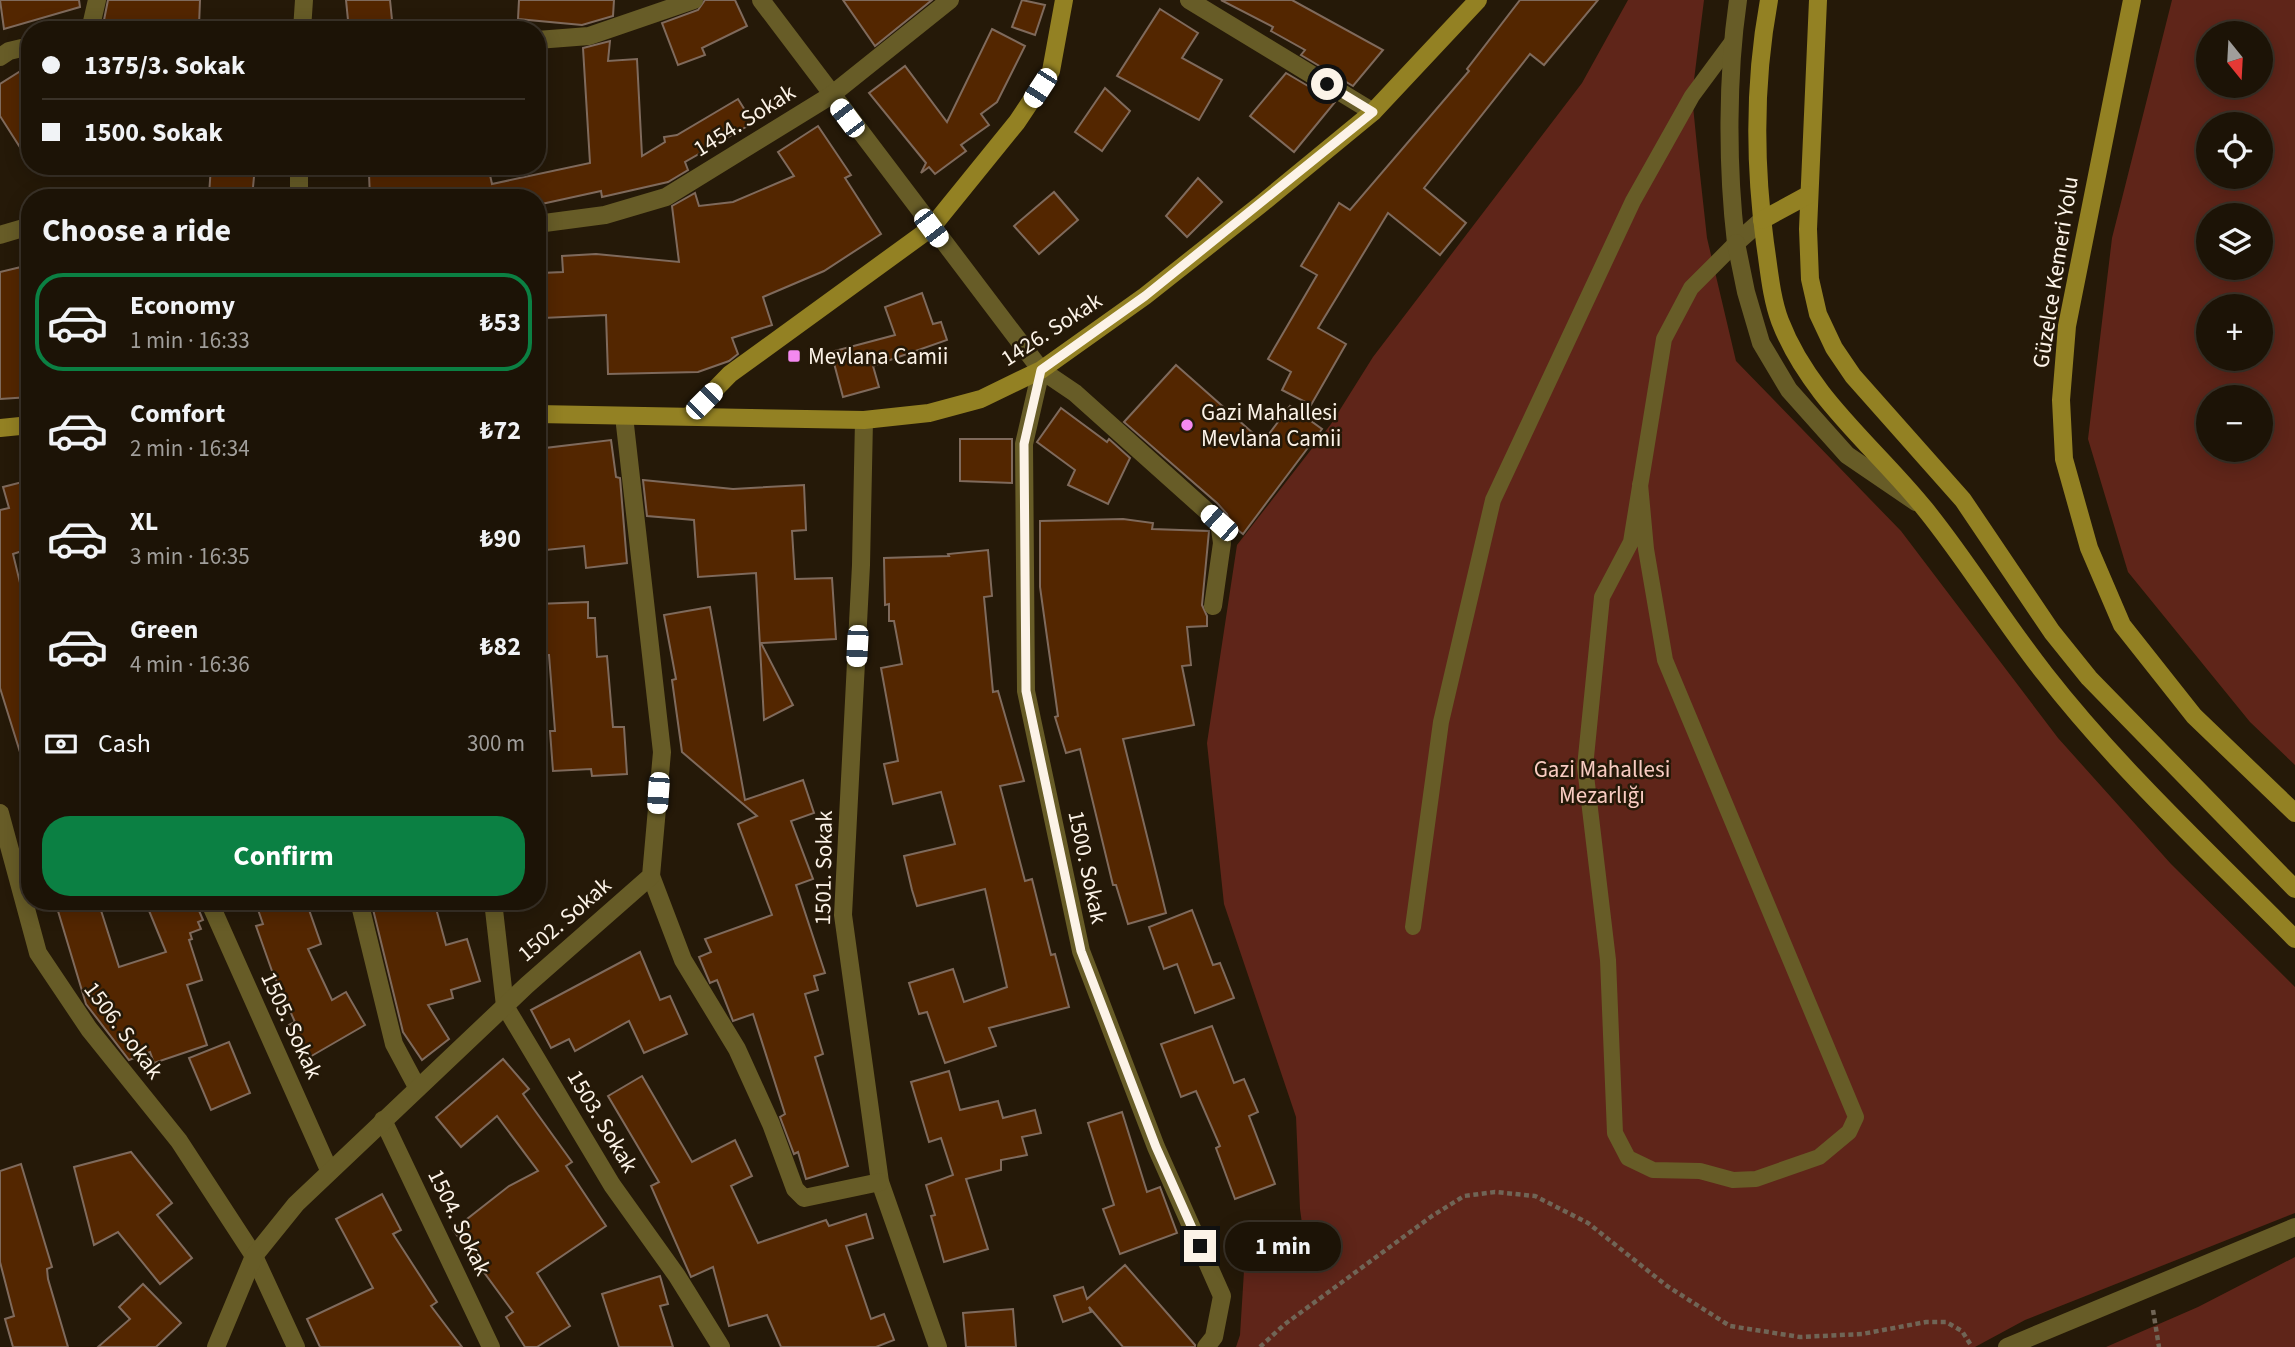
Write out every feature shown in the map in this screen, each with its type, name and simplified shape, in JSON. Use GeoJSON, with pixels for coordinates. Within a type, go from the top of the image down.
{"type":"FeatureCollection","features":[{"type":"Feature","properties":{"kind":"street"},"geometry":{"type":"LineString","coordinates":[[92,21],[97,0]]}},
{"type":"Feature","properties":{"kind":"street"},"geometry":{"type":"LineString","coordinates":[[303,21],[304,0]]}},
{"type":"Feature","properties":{"kind":"street"},"geometry":{"type":"LineString","coordinates":[[546,39],[589,36],[694,0]]}},
{"type":"Feature","properties":{"kind":"street"},"geometry":{"type":"LineString","coordinates":[[761,0],[830,96],[1041,370],[1075,393],[1219,523],[1222,542],[1213,607]]}},
{"type":"Feature","properties":{"kind":"street","name":"1454. Sokak"},"geometry":{"type":"LineString","coordinates":[[546,223],[605,215],[666,197],[830,96],[950,0]]}},
{"type":"Feature","properties":{"kind":"street"},"geometry":{"type":"LineString","coordinates":[[691,414],[730,374],[931,228],[1017,122],[1051,71],[1064,0]]}},
{"type":"Feature","properties":{"kind":"street"},"geometry":{"type":"LineString","coordinates":[[1189,0],[1373,112]]}},
{"type":"Feature","properties":{"kind":"street","name":"1426. Sokak"},"geometry":{"type":"LineString","coordinates":[[546,414],[691,414],[864,419],[929,413],[981,399],[1041,370],[1145,296],[1373,112],[1478,0]]}},
{"type":"Feature","properties":{"kind":"street"},"geometry":{"type":"LineString","coordinates":[[1738,0],[1732,42],[1732,207],[1746,292],[1761,343],[1788,390],[1847,455],[1924,508]]}},
{"type":"Feature","properties":{"kind":"street"},"geometry":{"type":"LineString","coordinates":[[1769,0],[1757,83],[1756,144],[1762,220],[1779,320],[1802,370],[1924,508],[2045,674],[2130,771],[2295,939]]}},
{"type":"Feature","properties":{"kind":"street"},"geometry":{"type":"LineString","coordinates":[[1818,0],[1808,195],[1810,279],[1818,314],[1834,348],[1853,376],[1963,500],[2052,632],[2089,678],[2295,890]]}},
{"type":"Feature","properties":{"kind":"street","name":"Güzelce Kemeri Yolu"},"geometry":{"type":"LineString","coordinates":[[2132,0],[2067,326],[2061,400],[2064,459],[2090,548],[2122,625],[2194,716],[2295,813]]}},
{"type":"Feature","properties":{"kind":"street"},"geometry":{"type":"LineString","coordinates":[[0,57],[21,48]]}},
{"type":"Feature","properties":{"kind":"street"},"geometry":{"type":"LineString","coordinates":[[1736,243],[1762,220],[1808,195]]}},
{"type":"Feature","properties":{"kind":"street"},"geometry":{"type":"LineString","coordinates":[[0,235],[21,229]]}},
{"type":"Feature","properties":{"kind":"street","name":"1500. Sokak"},"geometry":{"type":"LineString","coordinates":[[1041,370],[1024,444],[1026,691],[1081,951],[1156,1147],[1222,1296],[1214,1337],[1206,1347]]}},
{"type":"Feature","properties":{"kind":"street"},"geometry":{"type":"LineString","coordinates":[[624,416],[662,752],[651,876],[683,960],[737,1049],[771,1125],[795,1189],[804,1198],[880,1182]]}},
{"type":"Feature","properties":{"kind":"street","name":"1501. Sokak"},"geometry":{"type":"LineString","coordinates":[[864,419],[861,565],[844,915],[880,1182],[938,1347]]}},
{"type":"Feature","properties":{"kind":"street"},"geometry":{"type":"LineString","coordinates":[[0,428],[21,426]]}},
{"type":"Feature","properties":{"kind":"street","name":"1506. Sokak"},"geometry":{"type":"LineString","coordinates":[[0,813],[21,890]]}},
{"type":"Feature","properties":{"kind":"street","name":"1502. Sokak"},"geometry":{"type":"LineString","coordinates":[[216,1347],[254,1256],[296,1204],[417,1087],[651,876]]}},
{"type":"Feature","properties":{"kind":"street","name":"1506. Sokak"},"geometry":{"type":"LineString","coordinates":[[26,910],[38,953],[89,1029],[179,1141],[254,1256],[296,1347]]}},
{"type":"Feature","properties":{"kind":"street","name":"1505. Sokak"},"geometry":{"type":"LineString","coordinates":[[213,910],[329,1170]]}},
{"type":"Feature","properties":{"kind":"street"},"geometry":{"type":"LineString","coordinates":[[361,910],[394,1044],[417,1087]]}},
{"type":"Feature","properties":{"kind":"street","name":"1503. Sokak"},"geometry":{"type":"LineString","coordinates":[[494,910],[505,1006],[612,1185],[677,1276],[721,1347]]}},
{"type":"Feature","properties":{"kind":"street","name":"1504. Sokak"},"geometry":{"type":"LineString","coordinates":[[383,1120],[491,1347]]}},
{"type":"Feature","properties":{"kind":"street"},"geometry":{"type":"LineString","coordinates":[[2007,1347],[2295,1227]]}},
{"type":"Feature","properties":{"kind":"lane"},"geometry":{"type":"LineString","coordinates":[[1413,927],[1441,722],[1493,500],[1633,201],[1692,96],[1732,42]]}},
{"type":"Feature","properties":{"kind":"lane"},"geometry":{"type":"LineString","coordinates":[[1640,484],[1646,549],[1665,660],[1856,1117],[1849,1132],[1819,1157],[1756,1179],[1733,1180],[1700,1171],[1653,1170],[1628,1158],[1615,1133],[1608,960],[1584,767],[1602,597],[1631,542],[1640,484],[1664,339],[1691,288],[1736,243]]}},
{"type":"Feature","properties":{"kind":"path"},"geometry":{"type":"LineString","coordinates":[[1260,1347],[1285,1324],[1464,1196],[1495,1192],[1535,1196],[1588,1223],[1667,1286],[1730,1326],[1800,1337],[1861,1334],[1926,1322],[1947,1322],[1962,1331],[1972,1347]]}},
{"type":"Feature","properties":{"kind":"path"},"geometry":{"type":"LineString","coordinates":[[2150,1288],[2159,1347]]}},
{"type":"Feature","properties":{"kind":"green space","name":"Gazi Mahallesi Mezarlığı"},"geometry":{"type":"Polygon","coordinates":[[[1628,0],[1704,0],[1692,96],[1707,238],[1736,361],[1901,531],[2058,738],[2171,864],[2295,987],[2295,1213],[2025,1320],[1975,1347],[1236,1347],[1240,1335],[1244,1271],[1305,1246],[1300,1209],[1296,1117],[1224,904],[1207,743],[1237,545],[1331,424],[1373,357],[1582,83],[1628,0]]]}},
{"type":"Feature","properties":{"kind":"green space"},"geometry":{"type":"Polygon","coordinates":[[[2172,0],[2295,0],[2295,765],[2250,722],[2128,572],[2088,439],[2112,238],[2172,0]]]}},
{"type":"Feature","properties":{"kind":"green space"},"geometry":{"type":"Polygon","coordinates":[[[2295,1257],[2295,1347],[2106,1347],[2198,1307],[2295,1257]]]}},
{"type":"Feature","properties":{"kind":"building"},"geometry":{"type":"Polygon","coordinates":[[[0,0],[79,0],[80,7],[32,21],[21,21],[21,24],[4,29],[0,0]]]}},
{"type":"Feature","properties":{"kind":"building"},"geometry":{"type":"Polygon","coordinates":[[[108,0],[200,0],[199,21],[104,20],[108,0]]]}},
{"type":"Feature","properties":{"kind":"building"},"geometry":{"type":"Polygon","coordinates":[[[346,0],[390,0],[392,21],[348,21],[346,0]]]}},
{"type":"Feature","properties":{"kind":"building"},"geometry":{"type":"Polygon","coordinates":[[[519,0],[614,0],[613,16],[582,25],[518,19],[519,0]]]}},
{"type":"Feature","properties":{"kind":"building"},"geometry":{"type":"Polygon","coordinates":[[[705,0],[735,0],[747,26],[702,48],[705,55],[678,65],[662,23],[698,10],[705,0]]]}},
{"type":"Feature","properties":{"kind":"building"},"geometry":{"type":"Polygon","coordinates":[[[843,0],[932,0],[875,46],[843,0]]]}},
{"type":"Feature","properties":{"kind":"building"},"geometry":{"type":"Polygon","coordinates":[[[1022,0],[1045,5],[1035,35],[1012,27],[1022,0]]]}},
{"type":"Feature","properties":{"kind":"building"},"geometry":{"type":"Polygon","coordinates":[[[1221,0],[1292,0],[1383,50],[1353,86],[1301,55],[1305,50],[1271,31],[1273,27],[1221,0]]]}},
{"type":"Feature","properties":{"kind":"building"},"geometry":{"type":"Polygon","coordinates":[[[1520,0],[1598,0],[1544,65],[1530,54],[1424,188],[1466,223],[1440,255],[1388,213],[1318,328],[1346,344],[1311,405],[1282,390],[1291,372],[1268,359],[1317,275],[1301,266],[1339,203],[1350,210],[1469,71],[1467,69],[1520,0]]]}},
{"type":"Feature","properties":{"kind":"building"},"geometry":{"type":"Polygon","coordinates":[[[1160,9],[1198,33],[1182,58],[1222,80],[1199,120],[1117,76],[1160,9]]]}},
{"type":"Feature","properties":{"kind":"building"},"geometry":{"type":"Polygon","coordinates":[[[992,29],[1025,46],[997,102],[981,114],[989,125],[961,145],[966,151],[935,174],[929,167],[921,173],[926,163],[869,93],[905,66],[947,122],[992,29]]]}},
{"type":"Feature","properties":{"kind":"building"},"geometry":{"type":"Polygon","coordinates":[[[610,41],[608,61],[637,59],[642,156],[665,142],[664,137],[677,135],[738,99],[753,123],[685,162],[688,170],[668,182],[602,197],[601,191],[546,203],[546,189],[370,189],[369,175],[490,175],[492,184],[546,175],[546,172],[590,163],[583,48],[610,41]]]}},
{"type":"Feature","properties":{"kind":"building"},"geometry":{"type":"Polygon","coordinates":[[[21,71],[21,149],[0,116],[0,84],[21,71]]]}},
{"type":"Feature","properties":{"kind":"building"},"geometry":{"type":"Polygon","coordinates":[[[1286,73],[1335,102],[1294,152],[1250,116],[1286,73]]]}},
{"type":"Feature","properties":{"kind":"building"},"geometry":{"type":"Polygon","coordinates":[[[1105,88],[1130,111],[1102,151],[1075,132],[1105,88]]]}},
{"type":"Feature","properties":{"kind":"building"},"geometry":{"type":"Polygon","coordinates":[[[818,126],[851,175],[845,178],[881,234],[824,271],[763,297],[772,325],[732,338],[738,354],[729,361],[698,372],[608,374],[606,315],[546,318],[546,273],[563,272],[562,256],[596,254],[679,262],[672,206],[695,193],[699,206],[733,202],[794,176],[778,152],[818,126]]]}},
{"type":"Feature","properties":{"kind":"building"},"geometry":{"type":"Polygon","coordinates":[[[210,175],[254,175],[253,189],[209,189],[210,175]]]}},
{"type":"Feature","properties":{"kind":"building"},"geometry":{"type":"Polygon","coordinates":[[[1198,178],[1222,202],[1187,237],[1166,216],[1198,178]]]}},
{"type":"Feature","properties":{"kind":"building"},"geometry":{"type":"Polygon","coordinates":[[[1054,192],[1078,220],[1039,254],[1014,226],[1054,192]]]}},
{"type":"Feature","properties":{"kind":"building"},"geometry":{"type":"Polygon","coordinates":[[[21,267],[21,398],[0,399],[0,272],[21,267]]]}},
{"type":"Feature","properties":{"kind":"building"},"geometry":{"type":"Polygon","coordinates":[[[922,293],[933,324],[941,322],[947,340],[873,366],[879,387],[843,397],[831,352],[895,335],[885,307],[922,293]]]}},
{"type":"Feature","properties":{"kind":"building"},"geometry":{"type":"Polygon","coordinates":[[[1176,365],[1263,442],[1290,406],[1322,429],[1243,534],[1231,525],[1227,514],[1217,503],[1124,422],[1176,365]]]}},
{"type":"Feature","properties":{"kind":"building"},"geometry":{"type":"Polygon","coordinates":[[[1061,408],[1107,442],[1109,439],[1130,458],[1108,504],[1068,485],[1075,470],[1037,442],[1061,408]]]}},
{"type":"Feature","properties":{"kind":"building"},"geometry":{"type":"Polygon","coordinates":[[[960,439],[1012,439],[1012,483],[960,481],[960,439]]]}},
{"type":"Feature","properties":{"kind":"building"},"geometry":{"type":"Polygon","coordinates":[[[611,440],[616,477],[620,478],[627,563],[586,568],[584,546],[546,550],[546,448],[611,440]]]}},
{"type":"Feature","properties":{"kind":"building"},"geometry":{"type":"Polygon","coordinates":[[[643,480],[733,489],[804,485],[806,530],[792,531],[795,579],[832,578],[836,639],[761,643],[793,705],[764,720],[756,573],[698,577],[694,520],[647,516],[643,480]]]}},
{"type":"Feature","properties":{"kind":"building"},"geometry":{"type":"Polygon","coordinates":[[[21,482],[21,551],[13,554],[21,587],[21,755],[0,688],[0,510],[9,508],[3,487],[21,482]]]}},
{"type":"Feature","properties":{"kind":"building"},"geometry":{"type":"Polygon","coordinates":[[[1123,519],[1153,523],[1152,529],[1209,531],[1202,605],[1207,616],[1207,626],[1187,627],[1191,665],[1182,666],[1194,725],[1123,739],[1166,913],[1128,924],[1116,885],[1113,885],[1080,749],[1066,753],[1055,717],[1058,716],[1040,587],[1040,521],[1123,519]]]}},
{"type":"Feature","properties":{"kind":"building"},"geometry":{"type":"Polygon","coordinates":[[[988,550],[992,596],[984,597],[993,692],[998,691],[1024,781],[1000,786],[1025,881],[1032,879],[1051,955],[1055,954],[1069,1007],[989,1028],[996,1046],[945,1063],[927,1012],[919,1014],[909,983],[953,969],[964,1002],[1007,987],[985,889],[917,906],[912,890],[904,856],[955,844],[941,792],[893,804],[884,764],[898,761],[881,668],[902,664],[894,621],[889,621],[889,604],[885,605],[884,558],[949,556],[948,554],[988,550]]]}},
{"type":"Feature","properties":{"kind":"building"},"geometry":{"type":"Polygon","coordinates":[[[588,602],[588,618],[595,618],[597,657],[607,656],[613,727],[624,727],[627,774],[592,776],[591,769],[553,771],[550,731],[555,731],[549,655],[546,655],[546,604],[588,602]]]}},
{"type":"Feature","properties":{"kind":"building"},"geometry":{"type":"Polygon","coordinates":[[[710,607],[745,800],[803,780],[814,813],[791,821],[813,879],[796,885],[825,973],[814,976],[818,990],[805,994],[823,1054],[815,1057],[848,1166],[806,1179],[798,1152],[794,1154],[780,1117],[785,1114],[753,1014],[733,1021],[717,980],[710,983],[699,957],[711,952],[705,939],[772,915],[738,824],[757,816],[682,752],[672,680],[676,679],[664,615],[710,607]]]}},
{"type":"Feature","properties":{"kind":"building"},"geometry":{"type":"Polygon","coordinates":[[[58,910],[101,910],[119,967],[166,952],[149,910],[199,910],[203,920],[198,922],[201,929],[190,933],[192,939],[189,940],[202,980],[187,985],[207,1045],[154,1063],[150,1052],[129,1060],[86,1004],[58,910]]]}},
{"type":"Feature","properties":{"kind":"building"},"geometry":{"type":"Polygon","coordinates":[[[258,910],[309,910],[321,944],[308,949],[332,1000],[346,992],[365,1025],[308,1058],[289,1025],[295,1022],[272,971],[256,926],[263,924],[258,910]]]}},
{"type":"Feature","properties":{"kind":"building"},"geometry":{"type":"Polygon","coordinates":[[[373,910],[436,910],[446,945],[467,939],[480,981],[451,990],[453,998],[428,1005],[449,1039],[422,1060],[403,1032],[373,910]]]}},
{"type":"Feature","properties":{"kind":"building"},"geometry":{"type":"Polygon","coordinates":[[[1192,910],[1213,965],[1220,963],[1234,998],[1195,1013],[1177,964],[1164,969],[1149,927],[1192,910]]]}},
{"type":"Feature","properties":{"kind":"building"},"geometry":{"type":"Polygon","coordinates":[[[640,952],[660,1000],[670,996],[687,1034],[644,1053],[629,1021],[575,1051],[569,1039],[551,1048],[531,1010],[640,952]]]}},
{"type":"Feature","properties":{"kind":"building"},"geometry":{"type":"Polygon","coordinates":[[[1212,1026],[1234,1083],[1244,1079],[1258,1112],[1249,1116],[1275,1184],[1235,1199],[1216,1148],[1220,1146],[1196,1091],[1181,1097],[1161,1044],[1212,1026]]]}},
{"type":"Feature","properties":{"kind":"building"},"geometry":{"type":"Polygon","coordinates":[[[229,1042],[250,1093],[211,1110],[189,1058],[229,1042]]]}},
{"type":"Feature","properties":{"kind":"building"},"geometry":{"type":"Polygon","coordinates":[[[503,1059],[529,1089],[523,1094],[572,1162],[566,1166],[606,1226],[537,1273],[570,1326],[537,1347],[525,1347],[506,1317],[513,1312],[453,1230],[509,1186],[538,1171],[497,1116],[461,1147],[436,1117],[503,1059]]]}},
{"type":"Feature","properties":{"kind":"building"},"geometry":{"type":"Polygon","coordinates":[[[949,1071],[960,1110],[998,1101],[1003,1118],[1035,1110],[1041,1133],[1022,1137],[1027,1155],[1001,1160],[1001,1170],[966,1179],[988,1249],[944,1262],[931,1216],[935,1215],[926,1185],[953,1175],[941,1138],[929,1142],[911,1082],[949,1071]]]}},
{"type":"Feature","properties":{"kind":"building"},"geometry":{"type":"Polygon","coordinates":[[[642,1076],[692,1162],[735,1140],[752,1176],[731,1186],[758,1243],[826,1220],[829,1226],[866,1214],[873,1238],[846,1246],[871,1319],[884,1314],[894,1340],[876,1347],[781,1347],[767,1315],[729,1326],[713,1267],[691,1277],[651,1186],[659,1182],[608,1096],[642,1076]]]}},
{"type":"Feature","properties":{"kind":"building"},"geometry":{"type":"Polygon","coordinates":[[[1122,1112],[1147,1192],[1160,1187],[1177,1233],[1120,1254],[1103,1209],[1114,1205],[1088,1123],[1122,1112]]]}},
{"type":"Feature","properties":{"kind":"building"},"geometry":{"type":"Polygon","coordinates":[[[131,1152],[172,1203],[157,1215],[192,1258],[160,1284],[118,1232],[94,1245],[74,1167],[131,1152]]]}},
{"type":"Feature","properties":{"kind":"building"},"geometry":{"type":"Polygon","coordinates":[[[21,1164],[52,1267],[47,1269],[48,1279],[68,1347],[13,1347],[5,1319],[14,1316],[0,1262],[0,1171],[21,1164]]]}},
{"type":"Feature","properties":{"kind":"building"},"geometry":{"type":"Polygon","coordinates":[[[382,1194],[401,1230],[393,1234],[437,1302],[431,1306],[462,1347],[320,1347],[307,1319],[373,1288],[336,1219],[382,1194]]]}},
{"type":"Feature","properties":{"kind":"building"},"geometry":{"type":"Polygon","coordinates":[[[1125,1265],[1195,1347],[1123,1347],[1089,1307],[1091,1312],[1063,1322],[1054,1296],[1083,1287],[1087,1299],[1125,1265]]]}},
{"type":"Feature","properties":{"kind":"building"},"geometry":{"type":"Polygon","coordinates":[[[660,1276],[668,1304],[660,1306],[673,1347],[619,1347],[602,1294],[660,1276]]]}},
{"type":"Feature","properties":{"kind":"building"},"geometry":{"type":"Polygon","coordinates":[[[143,1284],[181,1323],[156,1347],[98,1347],[130,1319],[119,1307],[143,1284]]]}},
{"type":"Feature","properties":{"kind":"building"},"geometry":{"type":"Polygon","coordinates":[[[1013,1309],[1016,1347],[966,1347],[963,1313],[1013,1309]]]}},
{"type":"Feature","properties":{"kind":"place","name":"Mevlana Camii"},"geometry":{"type":"Point","coordinates":[794,356]}},
{"type":"Feature","properties":{"kind":"place","name":"Gazi Mahallesi Mevlana Camii"},"geometry":{"type":"Point","coordinates":[1187,425]}},
{"type":"Feature","properties":{"kind":"route"},"geometry":{"type":"LineString","coordinates":[[1200,1246],[1156,1147],[1081,951],[1026,691],[1024,444],[1041,370],[1145,296],[1373,112],[1327,84]]}}]}
